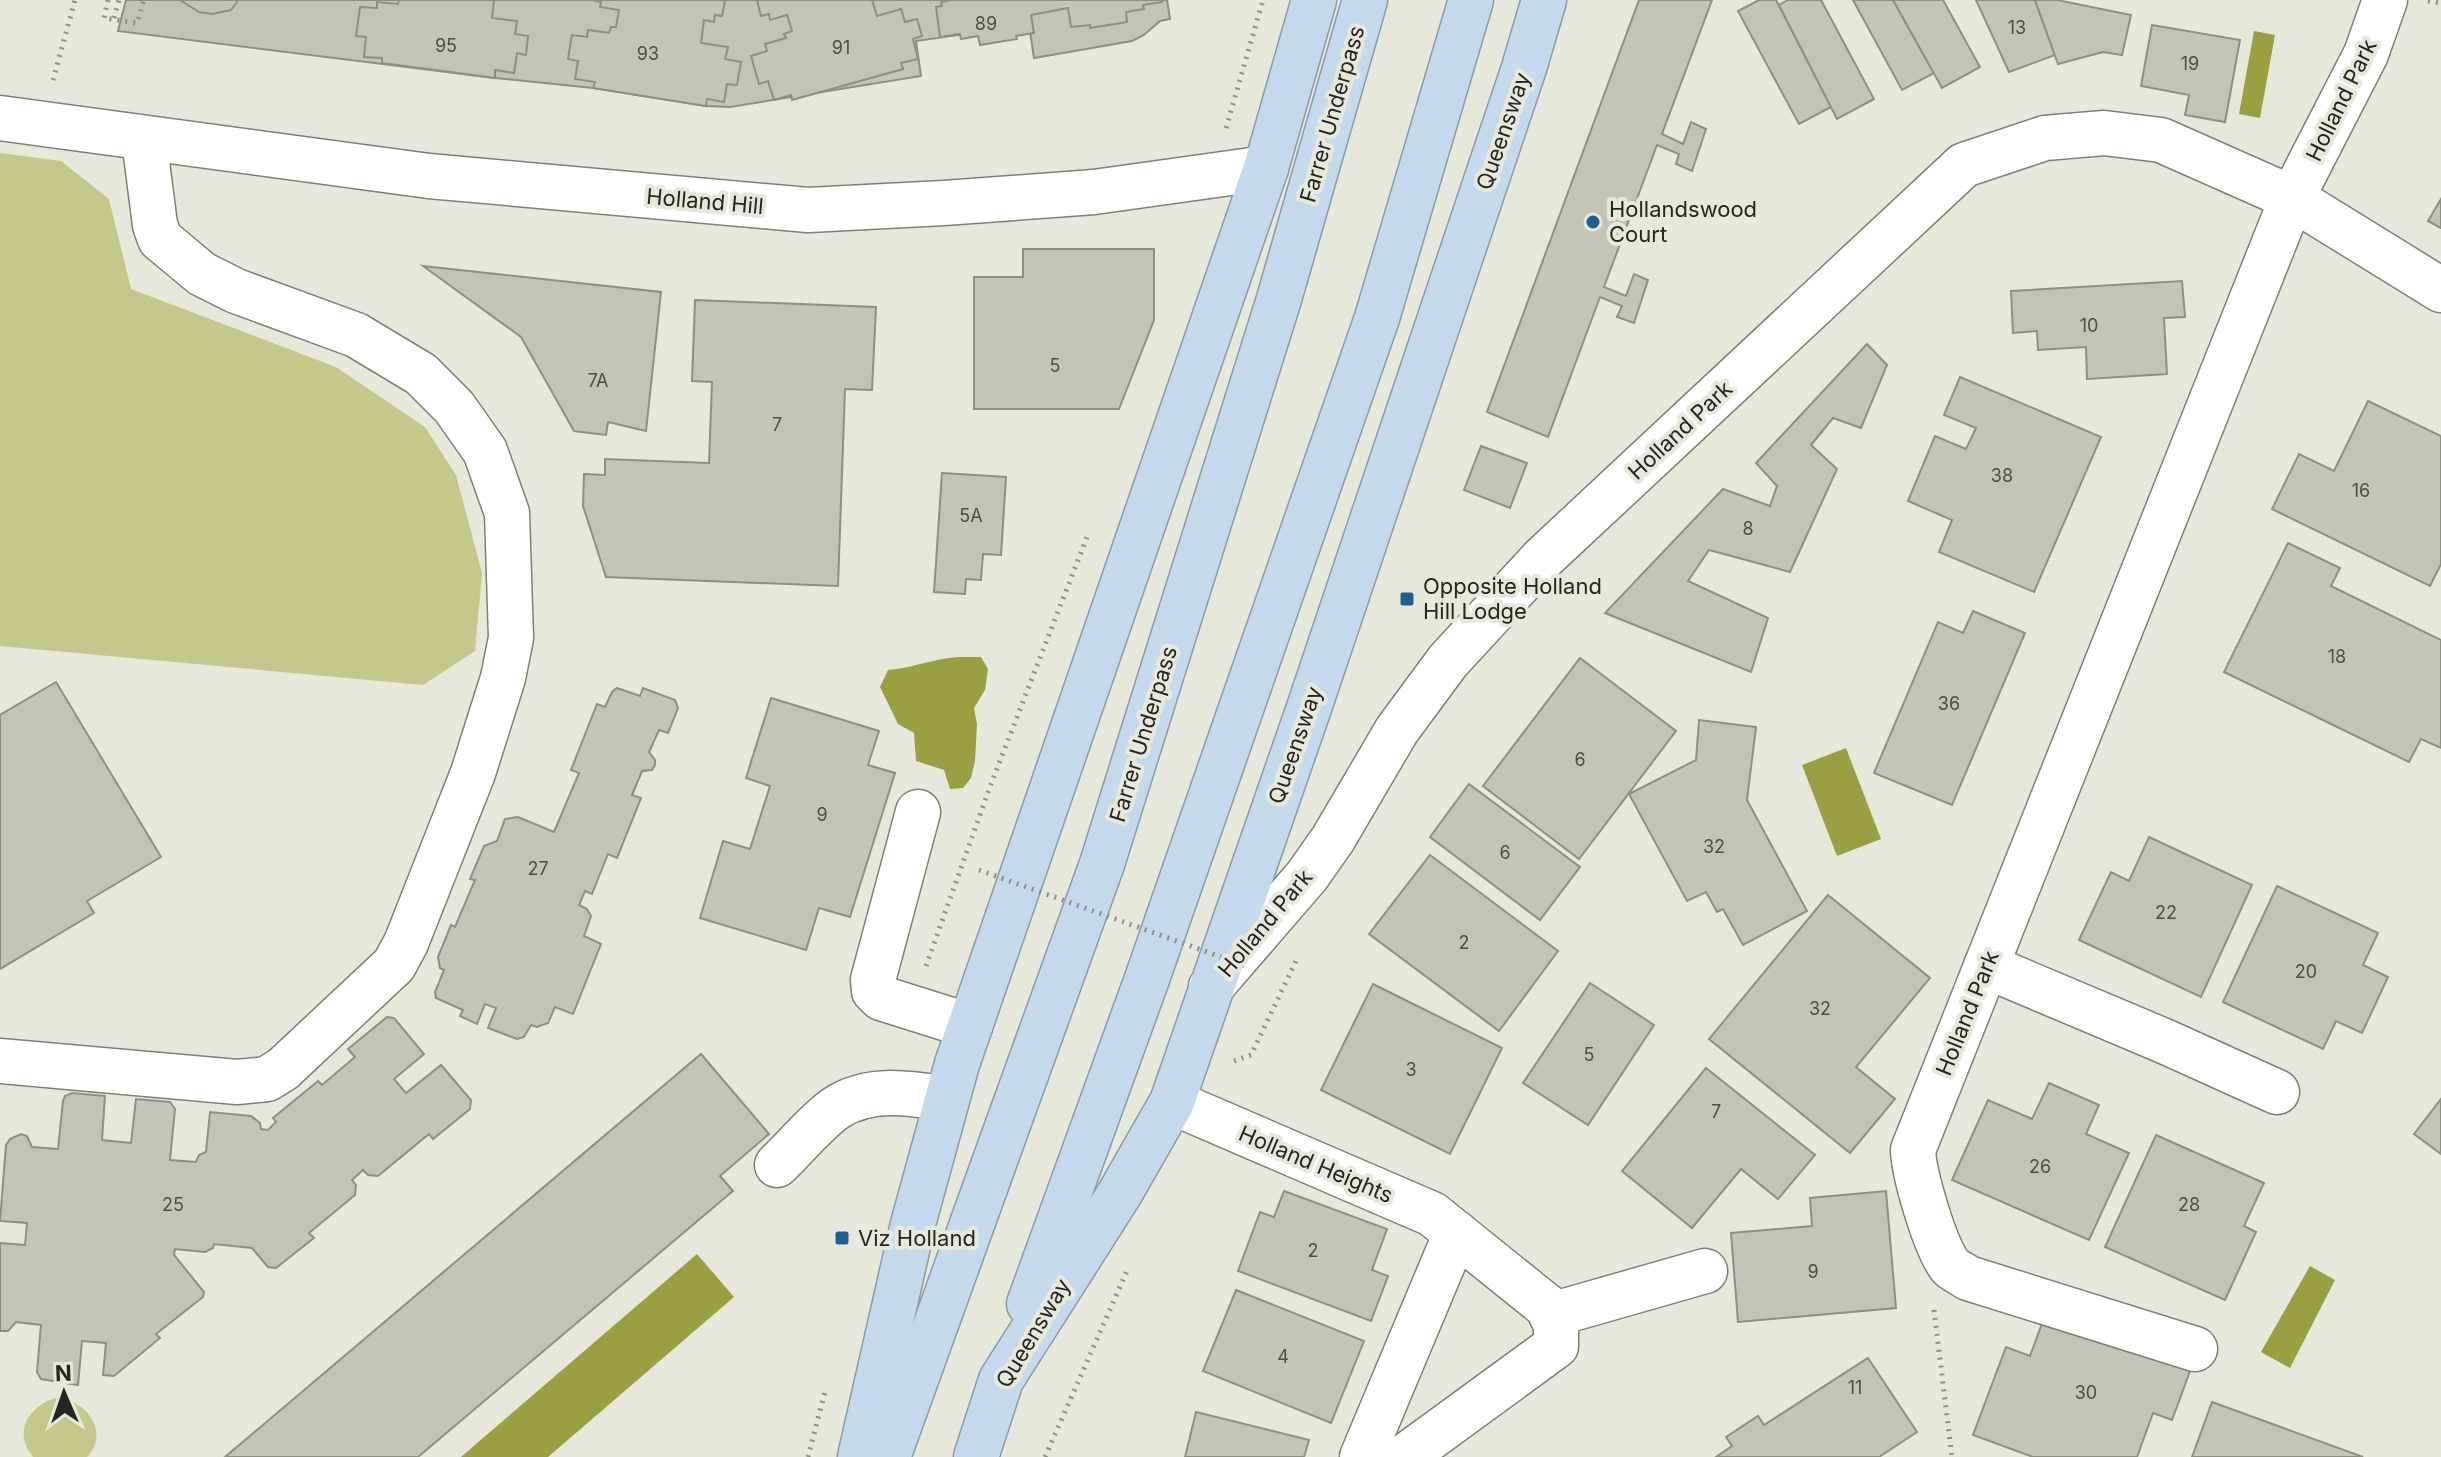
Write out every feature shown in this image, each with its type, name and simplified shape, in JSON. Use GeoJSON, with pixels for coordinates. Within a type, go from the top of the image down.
{"type":"FeatureCollection","features":[{"type":"Feature","properties":{"kind":"highway","name":"Farrer Underpass"},"geometry":{"type":"LineString","coordinates":[[888,1457],[1102,864],[1279,299],[1365,0]]}},
{"type":"Feature","properties":{"kind":"highway"},"geometry":{"type":"LineString","coordinates":[[1001,1380],[1148,976],[1377,318],[1471,0]]}},
{"type":"Feature","properties":{"kind":"highway","name":"Queensway"},"geometry":{"type":"LineString","coordinates":[[976,1457],[1001,1380],[1120,1193],[1185,1108],[1210,989],[1310,705],[1524,68],[1544,0]]}},
{"type":"Feature","properties":{"kind":"highway"},"geometry":{"type":"LineString","coordinates":[[1524,68],[1560,0]]}},
{"type":"Feature","properties":{"kind":"highway"},"geometry":{"type":"LineString","coordinates":[[860,1457],[913,1224],[947,1099],[1266,168],[1314,1]]}},
{"type":"Feature","properties":{"kind":"street","name":"Holland Park"},"geometry":{"type":"LineString","coordinates":[[2195,1349],[1968,1278],[1950,1266],[1914,1167],[1913,1150],[2292,198],[2366,54],[2385,0]]}},
{"type":"Feature","properties":{"kind":"street","name":"Holland Hill"},"geometry":{"type":"LineString","coordinates":[[0,118],[429,176],[808,210],[1094,192],[1266,168]]}},
{"type":"Feature","properties":{"kind":"street","name":"Holland Park"},"geometry":{"type":"LineString","coordinates":[[1210,989],[1284,903],[1333,839],[1397,730],[1439,672],[1543,558],[1964,165],[2045,138],[2104,133],[2161,140],[2292,198],[2441,290]]}},
{"type":"Feature","properties":{"kind":"street"},"geometry":{"type":"LineString","coordinates":[[0,1061],[237,1082],[267,1079],[306,1049],[394,965],[406,943],[466,793],[503,678],[511,638],[507,513],[485,451],[454,407],[421,374],[356,335],[236,291],[202,274],[174,253],[160,239],[155,225],[144,139]]}},
{"type":"Feature","properties":{"kind":"street"},"geometry":{"type":"LineString","coordinates":[[918,812],[873,980],[874,991],[881,998],[970,1026]]}},
{"type":"Feature","properties":{"kind":"street"},"geometry":{"type":"LineString","coordinates":[[1986,966],[2277,1092]]}},
{"type":"Feature","properties":{"kind":"street"},"geometry":{"type":"LineString","coordinates":[[777,1165],[836,1108],[863,1096],[903,1092],[947,1099]]}},
{"type":"Feature","properties":{"kind":"street","name":"Holland Heights"},"geometry":{"type":"LineString","coordinates":[[1185,1108],[1432,1214],[1549,1308],[1551,1315]]}},
{"type":"Feature","properties":{"kind":"street"},"geometry":{"type":"LineString","coordinates":[[1362,1457],[1456,1233]]}},
{"type":"Feature","properties":{"kind":"street"},"geometry":{"type":"LineString","coordinates":[[1404,1457],[1556,1346],[1556,1325],[1551,1315],[1705,1271]]}},
{"type":"Feature","properties":{"kind":"path"},"geometry":{"type":"LineString","coordinates":[[39,82],[52,84],[75,0]]}},
{"type":"Feature","properties":{"kind":"path"},"geometry":{"type":"LineString","coordinates":[[108,0],[104,18],[137,23],[144,0]]}},
{"type":"Feature","properties":{"kind":"path"},"geometry":{"type":"LineString","coordinates":[[114,19],[119,0]]}},
{"type":"Feature","properties":{"kind":"path"},"geometry":{"type":"LineString","coordinates":[[1221,175],[1225,132],[1263,0]]}},
{"type":"Feature","properties":{"kind":"path"},"geometry":{"type":"LineString","coordinates":[[911,1008],[991,784],[1088,536]]}},
{"type":"Feature","properties":{"kind":"path"},"geometry":{"type":"LineString","coordinates":[[979,870],[1249,967]]}},
{"type":"Feature","properties":{"kind":"path"},"geometry":{"type":"LineString","coordinates":[[1185,1108],[1215,1068],[1251,1055],[1298,957],[1284,903]]}},
{"type":"Feature","properties":{"kind":"path"},"geometry":{"type":"LineString","coordinates":[[1045,1457],[1127,1270]]}},
{"type":"Feature","properties":{"kind":"shaded area"},"geometry":{"type":"Polygon","coordinates":[[[2254,31],[2275,35],[2260,118],[2239,114],[2254,31]]]}},
{"type":"Feature","properties":{"kind":"shaded area"},"geometry":{"type":"Polygon","coordinates":[[[0,153],[61,161],[109,199],[131,289],[336,367],[425,427],[456,475],[482,573],[475,651],[423,685],[0,646],[0,153]]]}},
{"type":"Feature","properties":{"kind":"shaded area"},"geometry":{"type":"Polygon","coordinates":[[[958,657],[981,657],[988,669],[985,690],[974,708],[977,724],[971,778],[963,788],[950,789],[944,770],[916,761],[914,733],[898,724],[880,687],[888,670],[958,657]]]}},
{"type":"Feature","properties":{"kind":"shaded area"},"geometry":{"type":"Polygon","coordinates":[[[1846,748],[1881,839],[1837,856],[1802,765],[1846,748]]]}},
{"type":"Feature","properties":{"kind":"shaded area"},"geometry":{"type":"Polygon","coordinates":[[[697,1254],[734,1297],[548,1457],[461,1457],[697,1254]]]}},
{"type":"Feature","properties":{"kind":"shaded area"},"geometry":{"type":"Polygon","coordinates":[[[2310,1266],[2335,1280],[2290,1368],[2261,1352],[2310,1266]]]}},
{"type":"Feature","properties":{"kind":"shaded area"},"geometry":{"type":"Polygon","coordinates":[[[60,1397],[79,1405],[92,1420],[96,1429],[94,1447],[87,1457],[33,1457],[24,1437],[27,1419],[40,1405],[60,1397]]]}},
{"type":"Feature","properties":{"kind":"building"},"geometry":{"type":"Polygon","coordinates":[[[126,0],[1167,0],[1170,19],[1160,21],[1132,41],[1034,58],[1029,25],[916,41],[921,76],[730,107],[118,31],[126,0]]]}},
{"type":"Feature","properties":{"kind":"building"},"geometry":{"type":"Polygon","coordinates":[[[180,0],[237,2],[231,10],[212,14],[199,12],[180,0]]]}},
{"type":"Feature","properties":{"kind":"building"},"geometry":{"type":"Polygon","coordinates":[[[399,0],[494,0],[492,18],[517,21],[515,34],[528,36],[526,55],[517,53],[514,73],[495,70],[495,78],[382,63],[382,58],[364,57],[366,37],[356,36],[360,7],[377,8],[377,2],[398,4],[399,0]]]}},
{"type":"Feature","properties":{"kind":"building"},"geometry":{"type":"Polygon","coordinates":[[[592,0],[725,0],[722,16],[715,15],[714,22],[704,20],[701,43],[728,47],[725,59],[741,62],[737,85],[727,84],[724,102],[707,99],[706,106],[593,88],[595,82],[575,79],[578,61],[568,59],[572,35],[587,37],[588,30],[609,33],[611,27],[616,27],[619,10],[600,7],[601,2],[592,0]]]}},
{"type":"Feature","properties":{"kind":"building"},"geometry":{"type":"Polygon","coordinates":[[[757,0],[872,0],[877,16],[901,9],[905,22],[917,19],[922,36],[913,39],[918,59],[901,63],[903,69],[792,100],[791,95],[774,100],[768,81],[759,84],[751,56],[767,51],[765,44],[786,38],[784,34],[792,31],[787,15],[770,20],[769,14],[761,16],[757,0]]]}},
{"type":"Feature","properties":{"kind":"building","name":"Hollandswood Court"},"geometry":{"type":"Polygon","coordinates":[[[1639,0],[1712,0],[1662,134],[1683,144],[1691,122],[1706,129],[1692,171],[1676,164],[1679,154],[1657,145],[1604,287],[1626,296],[1634,274],[1648,280],[1634,323],[1617,317],[1622,306],[1600,297],[1548,437],[1487,412],[1639,0]]]}},
{"type":"Feature","properties":{"kind":"building"},"geometry":{"type":"Polygon","coordinates":[[[1759,0],[1776,0],[1831,107],[1799,124],[1738,11],[1759,0]]]}},
{"type":"Feature","properties":{"kind":"building"},"geometry":{"type":"Polygon","coordinates":[[[1788,0],[1821,0],[1874,99],[1837,119],[1779,5],[1788,0]]]}},
{"type":"Feature","properties":{"kind":"building"},"geometry":{"type":"Polygon","coordinates":[[[1853,0],[1893,0],[1934,73],[1902,90],[1853,0]]]}},
{"type":"Feature","properties":{"kind":"building"},"geometry":{"type":"Polygon","coordinates":[[[1893,0],[1943,0],[1980,67],[1942,88],[1893,0]]]}},
{"type":"Feature","properties":{"kind":"building"},"geometry":{"type":"Polygon","coordinates":[[[1976,0],[2035,0],[2055,55],[2009,72],[1976,0]]]}},
{"type":"Feature","properties":{"kind":"building"},"geometry":{"type":"Polygon","coordinates":[[[2035,0],[2057,0],[2131,15],[2122,55],[2103,52],[2058,64],[2035,0]]]}},
{"type":"Feature","properties":{"kind":"building"},"geometry":{"type":"Polygon","coordinates":[[[941,2],[1162,2],[1126,12],[1127,22],[1090,28],[1090,25],[1071,27],[1068,8],[1031,15],[1034,33],[980,45],[978,36],[961,39],[960,34],[940,37],[936,7],[942,6],[941,2]]]}},
{"type":"Feature","properties":{"kind":"building"},"geometry":{"type":"Polygon","coordinates":[[[2152,25],[2240,40],[2225,122],[2185,115],[2189,95],[2141,86],[2152,25]]]}},
{"type":"Feature","properties":{"kind":"building"},"geometry":{"type":"Polygon","coordinates":[[[2441,199],[2441,228],[2428,221],[2441,199]]]}},
{"type":"Feature","properties":{"kind":"building"},"geometry":{"type":"Polygon","coordinates":[[[1023,249],[1154,249],[1154,320],[1119,409],[974,409],[974,277],[1023,277],[1023,249]]]}},
{"type":"Feature","properties":{"kind":"building"},"geometry":{"type":"Polygon","coordinates":[[[423,266],[661,292],[646,431],[608,422],[606,435],[574,431],[521,337],[423,266]]]}},
{"type":"Feature","properties":{"kind":"building"},"geometry":{"type":"Polygon","coordinates":[[[2182,281],[2185,317],[2164,318],[2167,374],[2087,379],[2086,347],[2038,350],[2037,331],[2013,333],[2011,291],[2182,281]]]}},
{"type":"Feature","properties":{"kind":"building"},"geometry":{"type":"Polygon","coordinates":[[[695,300],[876,307],[872,390],[845,389],[838,586],[606,577],[583,506],[584,474],[605,475],[605,459],[709,463],[712,382],[692,381],[695,300]]]}},
{"type":"Feature","properties":{"kind":"building"},"geometry":{"type":"Polygon","coordinates":[[[1867,344],[1887,365],[1861,428],[1833,418],[1811,445],[1837,469],[1790,572],[1709,550],[1688,581],[1768,618],[1751,672],[1605,613],[1723,489],[1770,506],[1777,486],[1756,463],[1867,344]]]}},
{"type":"Feature","properties":{"kind":"building"},"geometry":{"type":"Polygon","coordinates":[[[1960,377],[2101,437],[2034,592],[1939,552],[1952,520],[1908,501],[1935,436],[1966,449],[1976,428],[1944,415],[1960,377]]]}},
{"type":"Feature","properties":{"kind":"building"},"geometry":{"type":"Polygon","coordinates":[[[2368,401],[2441,436],[2441,564],[2430,586],[2272,509],[2299,454],[2334,471],[2368,401]]]}},
{"type":"Feature","properties":{"kind":"building"},"geometry":{"type":"Polygon","coordinates":[[[1481,446],[1527,463],[1510,508],[1464,490],[1481,446]]]}},
{"type":"Feature","properties":{"kind":"building"},"geometry":{"type":"Polygon","coordinates":[[[942,473],[1006,477],[1001,555],[983,554],[981,580],[966,579],[965,594],[934,592],[942,473]]]}},
{"type":"Feature","properties":{"kind":"building"},"geometry":{"type":"Polygon","coordinates":[[[2288,543],[2340,568],[2331,586],[2441,640],[2441,748],[2421,739],[2409,762],[2224,672],[2288,543]]]}},
{"type":"Feature","properties":{"kind":"building"},"geometry":{"type":"Polygon","coordinates":[[[1973,611],[2025,633],[1952,805],[1874,773],[1938,622],[1963,633],[1973,611]]]}},
{"type":"Feature","properties":{"kind":"building"},"geometry":{"type":"Polygon","coordinates":[[[1580,658],[1676,731],[1579,859],[1483,786],[1580,658]]]}},
{"type":"Feature","properties":{"kind":"building"},"geometry":{"type":"Polygon","coordinates":[[[56,682],[161,857],[87,901],[94,913],[0,969],[0,715],[56,682]]]}},
{"type":"Feature","properties":{"kind":"building"},"geometry":{"type":"Polygon","coordinates":[[[617,688],[640,696],[643,688],[675,700],[678,708],[668,733],[659,730],[649,752],[655,765],[652,770],[642,771],[632,795],[641,798],[617,858],[608,854],[592,894],[585,891],[579,905],[587,909],[591,916],[584,936],[601,944],[573,1014],[555,1007],[548,1023],[537,1027],[531,1025],[524,1037],[517,1039],[488,1028],[496,1008],[485,1004],[477,1024],[460,1016],[463,1010],[436,998],[435,992],[444,970],[440,968],[438,957],[475,880],[470,879],[484,846],[497,841],[505,819],[518,817],[554,832],[579,773],[571,770],[597,704],[605,707],[617,688]]]}},
{"type":"Feature","properties":{"kind":"building"},"geometry":{"type":"Polygon","coordinates":[[[771,698],[879,731],[868,765],[895,773],[850,917],[819,908],[806,950],[700,918],[723,841],[750,849],[770,786],[746,778],[771,698]]]}},
{"type":"Feature","properties":{"kind":"building"},"geometry":{"type":"Polygon","coordinates":[[[1699,720],[1756,727],[1747,800],[1807,911],[1743,945],[1723,909],[1717,912],[1706,892],[1687,901],[1629,794],[1696,760],[1699,720]]]}},
{"type":"Feature","properties":{"kind":"building"},"geometry":{"type":"Polygon","coordinates":[[[1469,784],[1580,867],[1540,920],[1430,837],[1469,784]]]}},
{"type":"Feature","properties":{"kind":"building"},"geometry":{"type":"Polygon","coordinates":[[[2149,837],[2252,885],[2201,997],[2079,940],[2111,872],[2129,881],[2149,837]]]}},
{"type":"Feature","properties":{"kind":"building"},"geometry":{"type":"Polygon","coordinates":[[[1430,855],[1558,951],[1499,1031],[1369,934],[1430,855]]]}},
{"type":"Feature","properties":{"kind":"building"},"geometry":{"type":"Polygon","coordinates":[[[2277,886],[2378,933],[2363,965],[2388,977],[2362,1033],[2336,1021],[2323,1049],[2223,1002],[2277,886]]]}},
{"type":"Feature","properties":{"kind":"building"},"geometry":{"type":"Polygon","coordinates":[[[1828,895],[1930,978],[1856,1067],[1895,1099],[1850,1153],[1709,1039],[1828,895]]]}},
{"type":"Feature","properties":{"kind":"building"},"geometry":{"type":"Polygon","coordinates":[[[1590,983],[1654,1025],[1588,1125],[1523,1083],[1590,983]]]}},
{"type":"Feature","properties":{"kind":"building"},"geometry":{"type":"Polygon","coordinates":[[[1373,984],[1502,1048],[1450,1154],[1321,1090],[1373,984]]]}},
{"type":"Feature","properties":{"kind":"building"},"geometry":{"type":"Polygon","coordinates":[[[387,1017],[394,1018],[424,1054],[394,1079],[406,1093],[441,1065],[471,1100],[470,1109],[433,1139],[429,1134],[378,1176],[368,1175],[363,1170],[352,1180],[356,1185],[355,1195],[309,1233],[314,1238],[276,1268],[268,1267],[252,1248],[214,1244],[205,1252],[175,1249],[174,1255],[204,1292],[203,1297],[156,1334],[160,1338],[114,1376],[103,1375],[106,1343],[82,1341],[78,1385],[41,1379],[37,1372],[41,1325],[16,1322],[8,1331],[0,1331],[0,1243],[25,1245],[27,1223],[0,1221],[6,1145],[10,1139],[21,1134],[27,1136],[32,1147],[58,1149],[63,1101],[65,1096],[72,1093],[105,1096],[102,1140],[131,1143],[136,1099],[170,1102],[175,1109],[170,1160],[196,1162],[199,1155],[206,1152],[210,1112],[251,1116],[260,1123],[261,1129],[268,1130],[276,1122],[273,1118],[318,1081],[322,1085],[355,1057],[348,1049],[387,1017]]]}},
{"type":"Feature","properties":{"kind":"building"},"geometry":{"type":"Polygon","coordinates":[[[701,1054],[769,1134],[720,1176],[733,1191],[418,1457],[225,1457],[701,1054]]]}},
{"type":"Feature","properties":{"kind":"building"},"geometry":{"type":"Polygon","coordinates":[[[1706,1068],[1815,1155],[1778,1199],[1741,1169],[1692,1228],[1622,1171],[1706,1068]]]}},
{"type":"Feature","properties":{"kind":"building"},"geometry":{"type":"Polygon","coordinates":[[[2049,1083],[2099,1105],[2086,1134],[2129,1153],[2089,1240],[1952,1180],[1988,1100],[2032,1119],[2049,1083]]]}},
{"type":"Feature","properties":{"kind":"building"},"geometry":{"type":"Polygon","coordinates":[[[2441,1099],[2441,1154],[2414,1134],[2441,1099]]]}},
{"type":"Feature","properties":{"kind":"building"},"geometry":{"type":"Polygon","coordinates":[[[2156,1135],[2264,1183],[2244,1226],[2256,1232],[2225,1300],[2105,1247],[2156,1135]]]}},
{"type":"Feature","properties":{"kind":"building"},"geometry":{"type":"Polygon","coordinates":[[[1284,1191],[1387,1229],[1372,1270],[1388,1276],[1371,1321],[1238,1271],[1260,1212],[1274,1217],[1284,1191]]]}},
{"type":"Feature","properties":{"kind":"building"},"geometry":{"type":"Polygon","coordinates":[[[1886,1191],[1896,1308],[1738,1322],[1731,1233],[1812,1226],[1810,1198],[1886,1191]]]}},
{"type":"Feature","properties":{"kind":"building"},"geometry":{"type":"Polygon","coordinates":[[[1236,1290],[1364,1341],[1331,1423],[1203,1371],[1236,1290]]]}},
{"type":"Feature","properties":{"kind":"building"},"geometry":{"type":"Polygon","coordinates":[[[2044,1318],[2190,1371],[2172,1420],[2153,1413],[2137,1457],[2033,1457],[1973,1435],[2006,1347],[2030,1356],[2044,1318]]]}},
{"type":"Feature","properties":{"kind":"building"},"geometry":{"type":"Polygon","coordinates":[[[1868,1358],[1917,1432],[1879,1457],[1716,1457],[1732,1446],[1726,1437],[1758,1416],[1764,1425],[1868,1358]]]}},
{"type":"Feature","properties":{"kind":"building"},"geometry":{"type":"Polygon","coordinates":[[[2212,1402],[2363,1457],[2192,1457],[2212,1402]]]}},
{"type":"Feature","properties":{"kind":"building"},"geometry":{"type":"Polygon","coordinates":[[[1196,1412],[1309,1440],[1304,1457],[1185,1457],[1196,1412]]]}},
{"type":"Feature","properties":{"kind":"place","name":"Hollandswood Court"},"geometry":{"type":"Point","coordinates":[1593,222]}},
{"type":"Feature","properties":{"kind":"place","name":"Opposite Holland Hill Lodge"},"geometry":{"type":"Point","coordinates":[1407,599]}},
{"type":"Feature","properties":{"kind":"place","name":"Viz Holland"},"geometry":{"type":"Point","coordinates":[842,1238]}}]}
